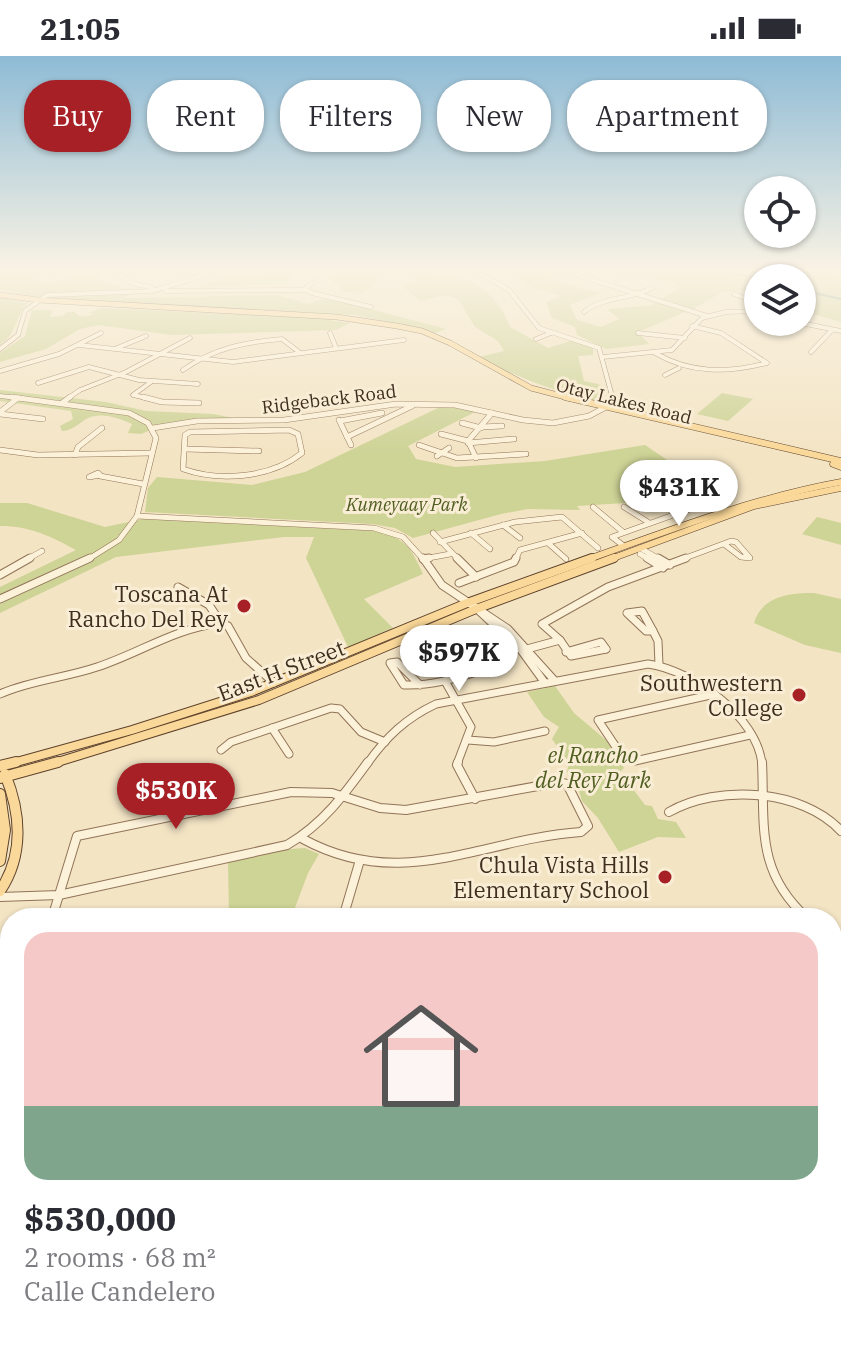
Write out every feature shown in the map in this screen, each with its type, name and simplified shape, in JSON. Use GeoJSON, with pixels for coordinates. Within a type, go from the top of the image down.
{"type":"FeatureCollection","features":[{"type":"Feature","properties":{"kind":"main road","name":"Otay Lakes Road"},"geometry":{"type":"LineString","coordinates":[[419,332],[450,343],[531,388],[602,409],[839,465]]}},
{"type":"Feature","properties":{"kind":"main road","name":"East H Street"},"geometry":{"type":"LineString","coordinates":[[0,766],[157,723],[274,683],[467,603],[681,526],[790,491],[841,485]]}},
{"type":"Feature","properties":{"kind":"main road","name":"East H Street"},"geometry":{"type":"LineString","coordinates":[[3,777],[139,739],[259,700],[476,609],[755,506],[841,485]]}},
{"type":"Feature","properties":{"kind":"main road"},"geometry":{"type":"LineString","coordinates":[[0,766],[18,814],[15,855],[0,894]]}},
{"type":"Feature","properties":{"kind":"main road"},"geometry":{"type":"LineString","coordinates":[[0,794],[5,830],[0,861]]}},
{"type":"Feature","properties":{"kind":"street"},"geometry":{"type":"LineString","coordinates":[[0,349],[18,332]]}},
{"type":"Feature","properties":{"kind":"street"},"geometry":{"type":"LineString","coordinates":[[603,357],[678,348],[688,332]]}},
{"type":"Feature","properties":{"kind":"street"},"geometry":{"type":"LineString","coordinates":[[655,353],[679,368],[706,371],[767,361],[718,332]]}},
{"type":"Feature","properties":{"kind":"street"},"geometry":{"type":"LineString","coordinates":[[811,352],[830,332]]}},
{"type":"Feature","properties":{"kind":"street"},"geometry":{"type":"LineString","coordinates":[[0,371],[59,354],[101,333]]}},
{"type":"Feature","properties":{"kind":"street"},"geometry":{"type":"LineString","coordinates":[[330,333],[336,348]]}},
{"type":"Feature","properties":{"kind":"street"},"geometry":{"type":"LineString","coordinates":[[536,339],[551,333],[593,344],[600,349],[612,397],[602,409]]}},
{"type":"Feature","properties":{"kind":"street"},"geometry":{"type":"LineString","coordinates":[[638,333],[685,338]]}},
{"type":"Feature","properties":{"kind":"street"},"geometry":{"type":"LineString","coordinates":[[115,350],[146,336]]}},
{"type":"Feature","properties":{"kind":"street"},"geometry":{"type":"LineString","coordinates":[[374,337],[377,344]]}},
{"type":"Feature","properties":{"kind":"street"},"geometry":{"type":"LineString","coordinates":[[62,403],[80,390],[118,375],[190,338]]}},
{"type":"Feature","properties":{"kind":"street"},"geometry":{"type":"LineString","coordinates":[[183,370],[206,352],[236,343],[282,339],[299,352]]}},
{"type":"Feature","properties":{"kind":"street"},"geometry":{"type":"LineString","coordinates":[[79,345],[197,360],[241,362],[404,340]]}},
{"type":"Feature","properties":{"kind":"street"},"geometry":{"type":"LineString","coordinates":[[38,383],[85,367],[151,382],[198,384]]}},
{"type":"Feature","properties":{"kind":"street"},"geometry":{"type":"LineString","coordinates":[[665,375],[679,368]]}},
{"type":"Feature","properties":{"kind":"street"},"geometry":{"type":"LineString","coordinates":[[151,382],[133,395],[162,402],[199,403]]}},
{"type":"Feature","properties":{"kind":"street"},"geometry":{"type":"LineString","coordinates":[[0,396],[129,413],[153,428],[156,438],[137,516],[119,540],[96,556],[0,599]]}},
{"type":"Feature","properties":{"kind":"street"},"geometry":{"type":"LineString","coordinates":[[0,413],[18,398]]}},
{"type":"Feature","properties":{"kind":"street","name":"Ridgeback Road"},"geometry":{"type":"LineString","coordinates":[[153,428],[203,421],[249,423],[308,417],[378,405],[445,404],[553,423],[581,418],[602,409]]}},
{"type":"Feature","properties":{"kind":"street"},"geometry":{"type":"LineString","coordinates":[[378,405],[382,413]]}},
{"type":"Feature","properties":{"kind":"street"},"geometry":{"type":"LineString","coordinates":[[347,437],[412,406]]}},
{"type":"Feature","properties":{"kind":"street"},"geometry":{"type":"LineString","coordinates":[[0,413],[43,419]]}},
{"type":"Feature","properties":{"kind":"street"},"geometry":{"type":"LineString","coordinates":[[351,445],[339,420],[382,413],[391,416]]}},
{"type":"Feature","properties":{"kind":"street"},"geometry":{"type":"LineString","coordinates":[[468,442],[492,413]]}},
{"type":"Feature","properties":{"kind":"street"},"geometry":{"type":"LineString","coordinates":[[247,433],[249,423]]}},
{"type":"Feature","properties":{"kind":"street"},"geometry":{"type":"LineString","coordinates":[[462,423],[482,427],[502,426]]}},
{"type":"Feature","properties":{"kind":"street"},"geometry":{"type":"LineString","coordinates":[[75,455],[78,447],[102,428]]}},
{"type":"Feature","properties":{"kind":"street"},"geometry":{"type":"LineString","coordinates":[[190,432],[247,433],[297,432],[302,453],[278,467],[248,474],[186,471],[185,435],[190,432]]}},
{"type":"Feature","properties":{"kind":"street"},"geometry":{"type":"LineString","coordinates":[[441,434],[468,442],[514,439]]}},
{"type":"Feature","properties":{"kind":"street"},"geometry":{"type":"LineString","coordinates":[[468,442],[476,458]]}},
{"type":"Feature","properties":{"kind":"street"},"geometry":{"type":"LineString","coordinates":[[419,445],[437,456],[476,458],[526,454]]}},
{"type":"Feature","properties":{"kind":"street"},"geometry":{"type":"LineString","coordinates":[[437,456],[449,448]]}},
{"type":"Feature","properties":{"kind":"street"},"geometry":{"type":"LineString","coordinates":[[185,449],[259,451]]}},
{"type":"Feature","properties":{"kind":"street"},"geometry":{"type":"LineString","coordinates":[[0,450],[38,455],[152,453]]}},
{"type":"Feature","properties":{"kind":"street"},"geometry":{"type":"LineString","coordinates":[[100,476],[143,484]]}},
{"type":"Feature","properties":{"kind":"street"},"geometry":{"type":"LineString","coordinates":[[624,546],[612,537],[715,500]]}},
{"type":"Feature","properties":{"kind":"street"},"geometry":{"type":"LineString","coordinates":[[670,503],[683,511]]}},
{"type":"Feature","properties":{"kind":"street"},"geometry":{"type":"LineString","coordinates":[[593,507],[623,532]]}},
{"type":"Feature","properties":{"kind":"street"},"geometry":{"type":"LineString","coordinates":[[624,507],[648,522]]}},
{"type":"Feature","properties":{"kind":"street"},"geometry":{"type":"LineString","coordinates":[[137,516],[382,529],[408,539],[437,580],[523,647],[550,682]]}},
{"type":"Feature","properties":{"kind":"street"},"geometry":{"type":"LineString","coordinates":[[440,542],[503,525],[562,517],[598,548]]}},
{"type":"Feature","properties":{"kind":"street"},"geometry":{"type":"LineString","coordinates":[[666,517],[681,526]]}},
{"type":"Feature","properties":{"kind":"street"},"geometry":{"type":"LineString","coordinates":[[503,525],[520,538]]}},
{"type":"Feature","properties":{"kind":"street"},"geometry":{"type":"LineString","coordinates":[[433,533],[450,554],[476,577]]}},
{"type":"Feature","properties":{"kind":"street"},"geometry":{"type":"LineString","coordinates":[[471,533],[490,549]]}},
{"type":"Feature","properties":{"kind":"street"},"geometry":{"type":"LineString","coordinates":[[459,583],[514,562],[520,550],[582,533]]}},
{"type":"Feature","properties":{"kind":"street"},"geometry":{"type":"LineString","coordinates":[[548,543],[566,559]]}},
{"type":"Feature","properties":{"kind":"street"},"geometry":{"type":"LineString","coordinates":[[566,652],[601,642],[606,649],[571,656],[566,652],[558,638],[542,624],[608,587],[724,544]]}},
{"type":"Feature","properties":{"kind":"street"},"geometry":{"type":"LineString","coordinates":[[637,550],[666,566]]}},
{"type":"Feature","properties":{"kind":"street"},"geometry":{"type":"LineString","coordinates":[[0,575],[42,551]]}},
{"type":"Feature","properties":{"kind":"street"},"geometry":{"type":"LineString","coordinates":[[423,559],[450,554]]}},
{"type":"Feature","properties":{"kind":"street"},"geometry":{"type":"LineString","coordinates":[[178,587],[202,598],[216,609],[221,623]]}},
{"type":"Feature","properties":{"kind":"street"},"geometry":{"type":"LineString","coordinates":[[0,694],[30,682],[99,667],[163,636],[221,623],[228,626],[246,658],[274,683]]}},
{"type":"Feature","properties":{"kind":"street"},"geometry":{"type":"LineString","coordinates":[[653,631],[661,650],[659,665]]}},
{"type":"Feature","properties":{"kind":"street"},"geometry":{"type":"LineString","coordinates":[[523,647],[558,638]]}},
{"type":"Feature","properties":{"kind":"street"},"geometry":{"type":"LineString","coordinates":[[420,685],[397,662],[389,665],[404,685],[420,685],[445,681],[483,670],[490,663],[472,640],[460,643],[483,670]]}},
{"type":"Feature","properties":{"kind":"street"},"geometry":{"type":"LineString","coordinates":[[0,894],[59,895],[269,850],[303,839],[328,818],[385,742],[418,711],[637,665],[659,665],[698,678],[750,735],[762,759],[766,856],[770,871],[781,892],[797,908]]}},
{"type":"Feature","properties":{"kind":"street"},"geometry":{"type":"LineString","coordinates":[[445,681],[471,727],[457,765],[475,799]]}},
{"type":"Feature","properties":{"kind":"street"},"geometry":{"type":"LineString","coordinates":[[715,694],[602,717],[598,722],[622,756],[635,761],[750,735]]}},
{"type":"Feature","properties":{"kind":"street"},"geometry":{"type":"LineString","coordinates":[[221,750],[231,742],[323,710],[337,709],[361,732],[385,742]]}},
{"type":"Feature","properties":{"kind":"street"},"geometry":{"type":"LineString","coordinates":[[272,728],[289,754]]}},
{"type":"Feature","properties":{"kind":"street"},"geometry":{"type":"LineString","coordinates":[[468,740],[494,742],[545,731]]}},
{"type":"Feature","properties":{"kind":"street"},"geometry":{"type":"LineString","coordinates":[[55,908],[74,839],[84,832],[291,792],[317,791],[380,808],[401,810],[561,782],[567,784],[588,826],[581,832],[454,859],[409,863],[360,860],[331,852],[303,839]]}},
{"type":"Feature","properties":{"kind":"street"},"geometry":{"type":"LineString","coordinates":[[669,812],[681,805],[714,796],[763,799],[807,806],[829,818],[841,831]]}},
{"type":"Feature","properties":{"kind":"street"},"geometry":{"type":"LineString","coordinates":[[346,908],[360,860]]}},
{"type":"Feature","properties":{"kind":"green space"},"geometry":{"type":"Polygon","coordinates":[[[0,332],[12,332],[6,341],[0,345],[0,332]]]}},
{"type":"Feature","properties":{"kind":"green space"},"geometry":{"type":"Polygon","coordinates":[[[26,332],[74,332],[46,349],[0,362],[0,353],[26,332]]]}},
{"type":"Feature","properties":{"kind":"green space"},"geometry":{"type":"Polygon","coordinates":[[[152,332],[259,332],[172,335],[152,332]]]}},
{"type":"Feature","properties":{"kind":"green space"},"geometry":{"type":"Polygon","coordinates":[[[484,332],[520,332],[548,348],[574,340],[593,348],[593,355],[578,356],[584,381],[603,388],[603,399],[595,403],[565,393],[479,357],[504,351],[498,341],[484,332]]]}},
{"type":"Feature","properties":{"kind":"green space"},"geometry":{"type":"Polygon","coordinates":[[[576,332],[638,332],[649,344],[606,349],[576,332]]]}},
{"type":"Feature","properties":{"kind":"green space"},"geometry":{"type":"Polygon","coordinates":[[[0,390],[106,402],[146,411],[213,414],[239,419],[162,425],[141,434],[128,433],[132,424],[109,416],[97,416],[62,431],[60,426],[73,419],[71,411],[0,401],[0,390]]]}},
{"type":"Feature","properties":{"kind":"green space"},"geometry":{"type":"Polygon","coordinates":[[[722,393],[753,399],[728,421],[697,414],[722,393]]]}},
{"type":"Feature","properties":{"kind":"green space","name":"Kumeyaay Park"},"geometry":{"type":"Polygon","coordinates":[[[442,406],[477,411],[408,446],[416,459],[455,467],[545,461],[645,445],[722,497],[577,506],[580,510],[528,509],[413,538],[395,528],[372,524],[145,512],[148,488],[157,477],[252,485],[305,472],[442,406]]]}},
{"type":"Feature","properties":{"kind":"green space"},"geometry":{"type":"Polygon","coordinates":[[[0,503],[27,503],[105,527],[143,519],[377,531],[406,545],[423,574],[364,599],[393,628],[348,647],[306,558],[314,537],[284,537],[116,557],[0,613],[0,587],[76,550],[40,533],[0,526],[0,503]]]}},
{"type":"Feature","properties":{"kind":"green space"},"geometry":{"type":"Polygon","coordinates":[[[817,517],[841,523],[841,545],[802,534],[817,517]]]}},
{"type":"Feature","properties":{"kind":"green space"},"geometry":{"type":"Polygon","coordinates":[[[814,593],[841,599],[841,653],[805,645],[754,623],[763,607],[778,598],[814,593]]]}},
{"type":"Feature","properties":{"kind":"green space","name":"el Rancho del Rey Park"},"geometry":{"type":"Polygon","coordinates":[[[555,686],[574,713],[607,741],[624,768],[620,772],[645,805],[652,806],[658,819],[676,822],[686,838],[658,837],[619,852],[598,818],[582,801],[577,784],[567,772],[569,763],[552,739],[559,727],[544,717],[527,692],[555,686]]]}},
{"type":"Feature","properties":{"kind":"green space"},"geometry":{"type":"Polygon","coordinates":[[[305,848],[319,854],[295,908],[229,908],[228,861],[277,850],[305,848]]]}},
{"type":"Feature","properties":{"kind":"place","name":"Toscana At Rancho Del Rey"},"geometry":{"type":"Point","coordinates":[244,606]}},
{"type":"Feature","properties":{"kind":"place","name":"Southwestern College"},"geometry":{"type":"Point","coordinates":[799,695]}},
{"type":"Feature","properties":{"kind":"place","name":"Chula Vista Hills Elementary School"},"geometry":{"type":"Point","coordinates":[665,877]}}]}
